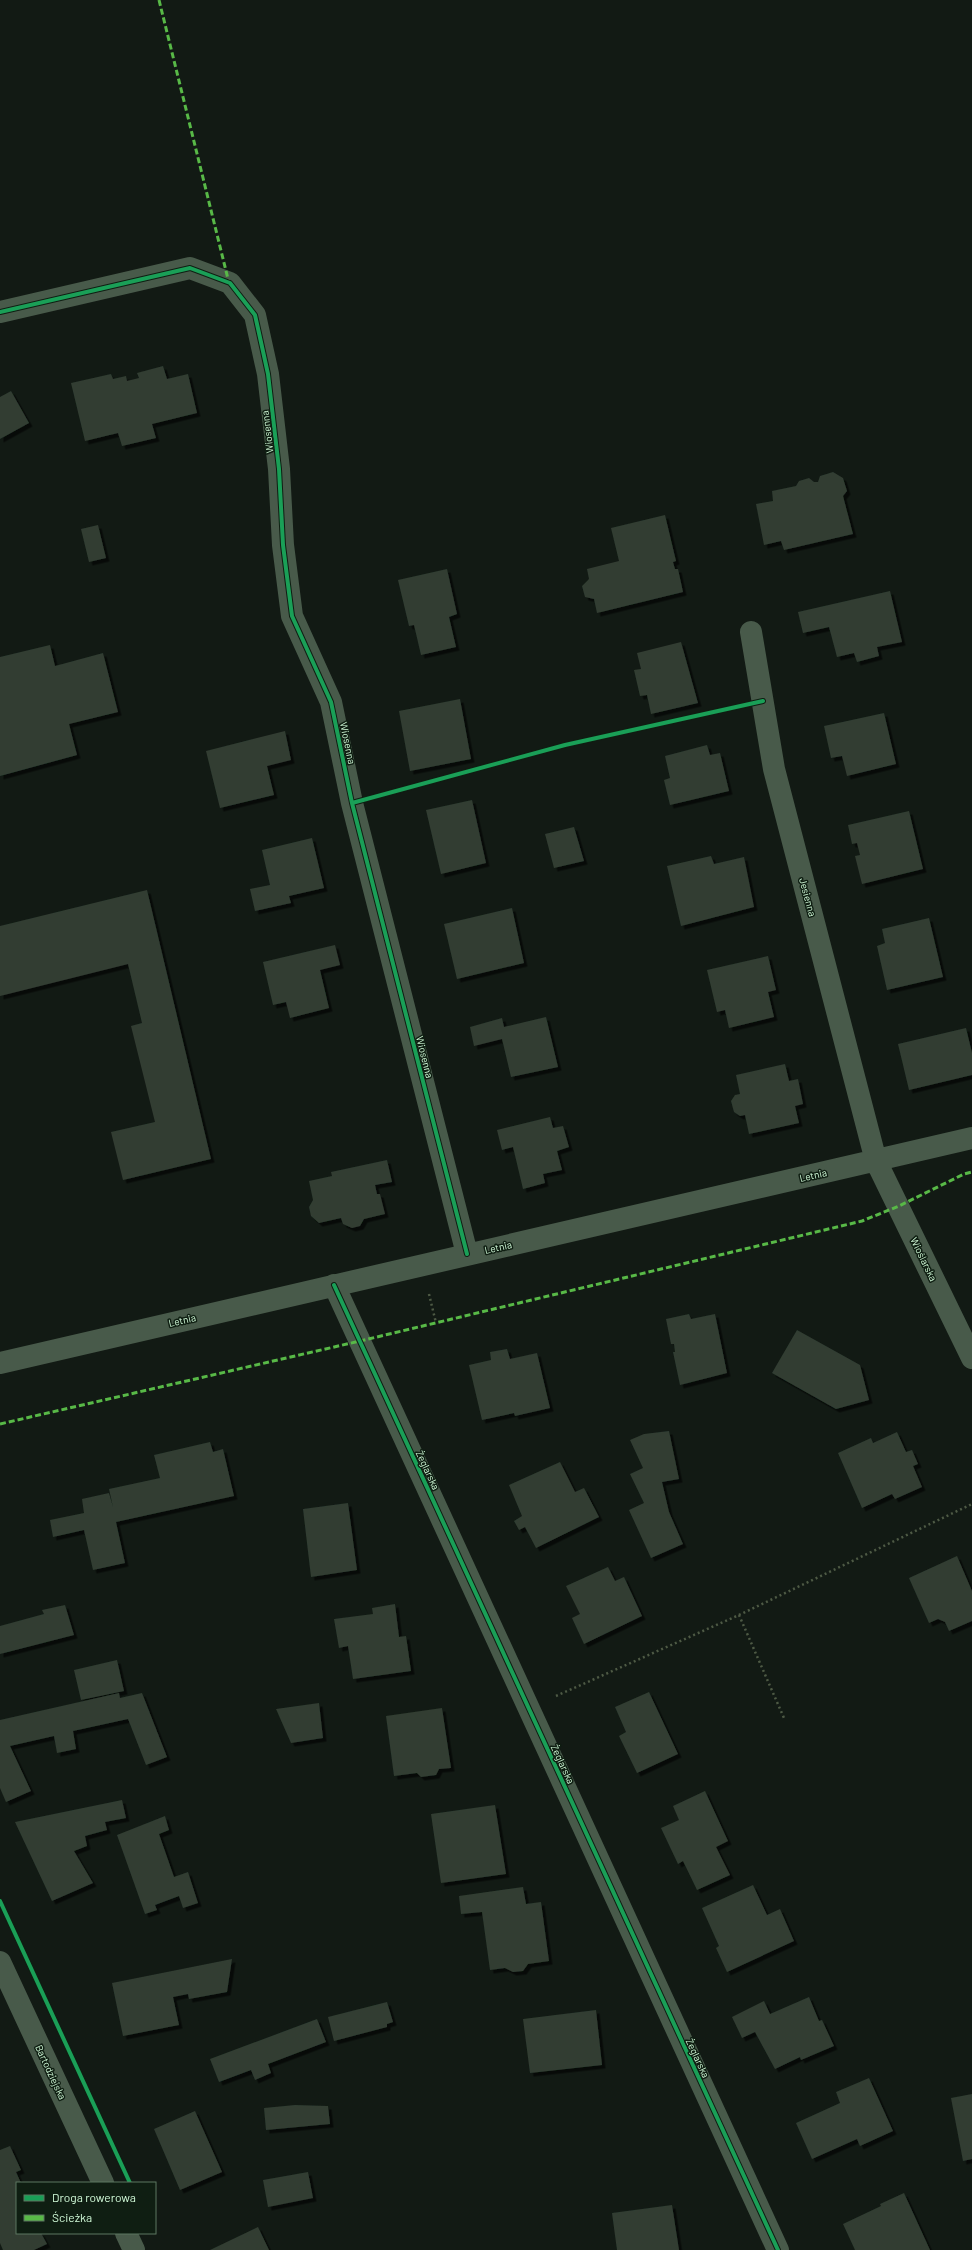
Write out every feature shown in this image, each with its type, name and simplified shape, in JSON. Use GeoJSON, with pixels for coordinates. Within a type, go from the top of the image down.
{"type":"FeatureCollection","features":[{"type":"Feature","properties":{"kind":"street","name":"Wiosenna"},"geometry":{"type":"LineString","coordinates":[[0,312],[190,268],[230,283],[255,316],[268,374],[279,469],[283,545],[292,616],[331,702],[352,803],[467,1254]]}},
{"type":"Feature","properties":{"kind":"street","name":"Jesienna"},"geometry":{"type":"LineString","coordinates":[[751,632],[774,769],[876,1161]]}},
{"type":"Feature","properties":{"kind":"street","name":"Letnia"},"geometry":{"type":"LineString","coordinates":[[0,1363],[972,1138]]}},
{"type":"Feature","properties":{"kind":"street","name":"Wioślarska"},"geometry":{"type":"LineString","coordinates":[[876,1161],[972,1358]]}},
{"type":"Feature","properties":{"kind":"street","name":"Żeglarska"},"geometry":{"type":"LineString","coordinates":[[334,1285],[778,2250]]}},
{"type":"Feature","properties":{"kind":"street","name":"Bartodziejska"},"geometry":{"type":"LineString","coordinates":[[0,1962],[103,2182]]}},
{"type":"Feature","properties":{"kind":"street"},"geometry":{"type":"LineString","coordinates":[[126,2234],[134,2250]]}},
{"type":"Feature","properties":{"kind":"path"},"geometry":{"type":"LineString","coordinates":[[528,1708],[739,1615],[972,1504]]}},
{"type":"Feature","properties":{"kind":"path"},"geometry":{"type":"LineString","coordinates":[[739,1615],[784,1718]]}},
{"type":"Feature","properties":{"kind":"building"},"geometry":{"type":"Polygon","coordinates":[[[163,366],[167,379],[188,374],[197,413],[152,424],[156,438],[122,446],[118,433],[85,441],[71,383],[111,374],[113,379],[126,376],[127,381],[139,378],[137,373],[163,366]]]}},
{"type":"Feature","properties":{"kind":"building"},"geometry":{"type":"Polygon","coordinates":[[[11,391],[29,423],[0,439],[0,397],[11,391]]]}},
{"type":"Feature","properties":{"kind":"building"},"geometry":{"type":"Polygon","coordinates":[[[833,472],[843,478],[847,491],[843,496],[853,534],[784,550],[781,541],[764,545],[756,504],[773,501],[772,491],[796,486],[799,481],[809,478],[814,482],[818,482],[820,476],[833,472]]]}},
{"type":"Feature","properties":{"kind":"building"},"geometry":{"type":"Polygon","coordinates":[[[665,515],[676,561],[673,562],[675,569],[678,569],[683,592],[597,613],[594,599],[585,597],[582,586],[589,579],[587,569],[619,561],[611,528],[665,515]]]}},
{"type":"Feature","properties":{"kind":"building"},"geometry":{"type":"Polygon","coordinates":[[[98,525],[106,558],[89,562],[81,529],[98,525]]]}},
{"type":"Feature","properties":{"kind":"building"},"geometry":{"type":"Polygon","coordinates":[[[447,569],[457,614],[449,617],[456,647],[421,655],[414,625],[409,626],[398,580],[447,569]]]}},
{"type":"Feature","properties":{"kind":"building"},"geometry":{"type":"Polygon","coordinates":[[[890,591],[902,642],[877,647],[879,656],[857,662],[854,653],[837,657],[829,627],[803,633],[798,612],[890,591]]]}},
{"type":"Feature","properties":{"kind":"building"},"geometry":{"type":"Polygon","coordinates":[[[681,642],[698,703],[651,714],[647,695],[640,696],[634,670],[641,669],[637,653],[681,642]]]}},
{"type":"Feature","properties":{"kind":"building"},"geometry":{"type":"Polygon","coordinates":[[[50,645],[55,666],[103,653],[118,712],[69,724],[77,755],[0,776],[0,657],[50,645]]]}},
{"type":"Feature","properties":{"kind":"building"},"geometry":{"type":"Polygon","coordinates":[[[460,699],[471,759],[410,771],[399,711],[460,699]]]}},
{"type":"Feature","properties":{"kind":"building"},"geometry":{"type":"Polygon","coordinates":[[[884,713],[896,764],[847,776],[842,756],[831,758],[824,726],[884,713]]]}},
{"type":"Feature","properties":{"kind":"building"},"geometry":{"type":"Polygon","coordinates":[[[285,731],[291,760],[267,766],[274,795],[220,808],[206,751],[285,731]]]}},
{"type":"Feature","properties":{"kind":"building"},"geometry":{"type":"Polygon","coordinates":[[[707,745],[710,755],[720,753],[729,791],[670,805],[664,780],[670,778],[665,756],[707,745]]]}},
{"type":"Feature","properties":{"kind":"building"},"geometry":{"type":"Polygon","coordinates":[[[472,800],[486,863],[441,874],[426,810],[472,800]]]}},
{"type":"Feature","properties":{"kind":"building"},"geometry":{"type":"Polygon","coordinates":[[[909,811],[923,869],[862,884],[855,856],[860,855],[857,843],[852,844],[848,825],[909,811]]]}},
{"type":"Feature","properties":{"kind":"building"},"geometry":{"type":"Polygon","coordinates":[[[574,827],[584,861],[554,868],[545,834],[574,827]]]}},
{"type":"Feature","properties":{"kind":"building"},"geometry":{"type":"Polygon","coordinates":[[[312,838],[324,888],[289,896],[291,903],[255,911],[250,889],[270,885],[262,850],[312,838]]]}},
{"type":"Feature","properties":{"kind":"building"},"geometry":{"type":"Polygon","coordinates":[[[711,856],[714,864],[744,857],[754,907],[681,926],[667,866],[711,856]]]}},
{"type":"Feature","properties":{"kind":"building"},"geometry":{"type":"Polygon","coordinates":[[[147,890],[211,1159],[123,1180],[111,1132],[155,1122],[131,1026],[142,1023],[128,964],[0,996],[0,926],[147,890]]]}},
{"type":"Feature","properties":{"kind":"building"},"geometry":{"type":"Polygon","coordinates":[[[512,908],[524,963],[457,979],[444,924],[512,908]]]}},
{"type":"Feature","properties":{"kind":"building"},"geometry":{"type":"Polygon","coordinates":[[[929,918],[943,977],[887,990],[877,946],[885,943],[882,929],[929,918]]]}},
{"type":"Feature","properties":{"kind":"building"},"geometry":{"type":"Polygon","coordinates":[[[335,945],[340,965],[320,970],[329,1008],[290,1018],[286,1002],[273,1005],[263,962],[335,945]]]}},
{"type":"Feature","properties":{"kind":"building"},"geometry":{"type":"Polygon","coordinates":[[[768,956],[776,990],[768,992],[774,1017],[729,1028],[725,1010],[717,1012],[707,970],[768,956]]]}},
{"type":"Feature","properties":{"kind":"building"},"geometry":{"type":"Polygon","coordinates":[[[546,1017],[558,1067],[511,1077],[502,1039],[474,1046],[470,1027],[502,1018],[504,1027],[546,1017]]]}},
{"type":"Feature","properties":{"kind":"building"},"geometry":{"type":"Polygon","coordinates":[[[966,1028],[972,1053],[972,1075],[909,1090],[898,1044],[966,1028]]]}},
{"type":"Feature","properties":{"kind":"building"},"geometry":{"type":"Polygon","coordinates":[[[785,1064],[789,1081],[798,1079],[803,1104],[795,1106],[799,1123],[749,1134],[745,1115],[740,1116],[734,1112],[731,1101],[735,1095],[740,1094],[736,1075],[785,1064]]]}},
{"type":"Feature","properties":{"kind":"building"},"geometry":{"type":"Polygon","coordinates":[[[550,1117],[553,1128],[563,1126],[569,1147],[557,1151],[562,1170],[543,1174],[545,1183],[523,1189],[513,1147],[502,1150],[497,1130],[550,1117]]]}},
{"type":"Feature","properties":{"kind":"building"},"geometry":{"type":"Polygon","coordinates":[[[387,1160],[392,1182],[375,1185],[377,1194],[380,1194],[385,1214],[364,1219],[360,1226],[352,1228],[343,1224],[341,1218],[319,1223],[311,1216],[309,1207],[313,1200],[309,1181],[332,1176],[331,1172],[387,1160]]]}},
{"type":"Feature","properties":{"kind":"building"},"geometry":{"type":"Polygon","coordinates":[[[689,1314],[691,1319],[715,1314],[727,1373],[680,1385],[673,1352],[675,1352],[674,1344],[671,1344],[666,1319],[689,1314]]]}},
{"type":"Feature","properties":{"kind":"building"},"geometry":{"type":"Polygon","coordinates":[[[797,1330],[860,1365],[869,1400],[836,1409],[772,1373],[797,1330]]]}},
{"type":"Feature","properties":{"kind":"building"},"geometry":{"type":"Polygon","coordinates":[[[507,1349],[510,1359],[537,1353],[550,1408],[515,1416],[514,1413],[482,1420],[469,1365],[491,1360],[490,1352],[507,1349]]]}},
{"type":"Feature","properties":{"kind":"building"},"geometry":{"type":"Polygon","coordinates":[[[669,1431],[679,1479],[662,1482],[669,1512],[683,1544],[651,1558],[629,1510],[644,1503],[630,1474],[643,1468],[630,1440],[644,1434],[669,1431]]]}},
{"type":"Feature","properties":{"kind":"building"},"geometry":{"type":"Polygon","coordinates":[[[897,1432],[906,1452],[912,1450],[918,1464],[913,1466],[922,1487],[895,1499],[892,1494],[862,1508],[838,1453],[871,1438],[873,1443],[897,1432]]]}},
{"type":"Feature","properties":{"kind":"building"},"geometry":{"type":"Polygon","coordinates":[[[210,1442],[213,1452],[223,1449],[234,1496],[116,1522],[125,1563],[93,1570],[84,1530],[53,1537],[50,1520],[84,1513],[82,1499],[109,1493],[113,1507],[109,1489],[160,1478],[154,1455],[210,1442]]]}},
{"type":"Feature","properties":{"kind":"building"},"geometry":{"type":"Polygon","coordinates":[[[560,1462],[575,1492],[584,1488],[599,1517],[536,1548],[525,1527],[519,1530],[514,1521],[522,1516],[509,1485],[560,1462]]]}},
{"type":"Feature","properties":{"kind":"building"},"geometry":{"type":"Polygon","coordinates":[[[348,1503],[357,1570],[311,1577],[303,1509],[348,1503]]]}},
{"type":"Feature","properties":{"kind":"building"},"geometry":{"type":"Polygon","coordinates":[[[957,1556],[972,1591],[972,1621],[949,1631],[945,1622],[938,1619],[929,1623],[909,1578],[957,1556]]]}},
{"type":"Feature","properties":{"kind":"building"},"geometry":{"type":"Polygon","coordinates":[[[608,1567],[615,1581],[624,1577],[642,1616],[584,1644],[572,1618],[580,1614],[566,1586],[608,1567]]]}},
{"type":"Feature","properties":{"kind":"building"},"geometry":{"type":"Polygon","coordinates":[[[395,1604],[399,1637],[406,1636],[411,1671],[353,1679],[348,1646],[339,1648],[334,1619],[373,1614],[372,1608],[395,1604]]]}},
{"type":"Feature","properties":{"kind":"building"},"geometry":{"type":"Polygon","coordinates":[[[65,1605],[74,1635],[0,1654],[0,1626],[44,1614],[42,1610],[65,1605]]]}},
{"type":"Feature","properties":{"kind":"building"},"geometry":{"type":"Polygon","coordinates":[[[117,1660],[124,1691],[81,1700],[74,1670],[117,1660]]]}},
{"type":"Feature","properties":{"kind":"building"},"geometry":{"type":"Polygon","coordinates":[[[649,1692],[678,1754],[637,1773],[619,1736],[626,1732],[615,1707],[649,1692]]]}},
{"type":"Feature","properties":{"kind":"building"},"geometry":{"type":"Polygon","coordinates":[[[119,1693],[120,1698],[142,1693],[167,1757],[146,1765],[128,1719],[73,1731],[76,1749],[57,1753],[54,1736],[10,1746],[31,1791],[6,1802],[0,1788],[0,1720],[119,1693]]]}},
{"type":"Feature","properties":{"kind":"building"},"geometry":{"type":"Polygon","coordinates":[[[319,1703],[323,1738],[291,1743],[276,1709],[319,1703]]]}},
{"type":"Feature","properties":{"kind":"building"},"geometry":{"type":"Polygon","coordinates":[[[442,1708],[451,1768],[439,1769],[436,1775],[421,1777],[417,1773],[394,1776],[386,1716],[442,1708]]]}},
{"type":"Feature","properties":{"kind":"building"},"geometry":{"type":"Polygon","coordinates":[[[705,1791],[728,1841],[716,1847],[730,1875],[697,1890],[683,1861],[678,1864],[661,1828],[679,1820],[673,1806],[705,1791]]]}},
{"type":"Feature","properties":{"kind":"building"},"geometry":{"type":"Polygon","coordinates":[[[122,1800],[126,1818],[105,1822],[107,1830],[85,1836],[87,1846],[74,1851],[93,1883],[52,1901],[15,1822],[122,1800]]]}},
{"type":"Feature","properties":{"kind":"building"},"geometry":{"type":"Polygon","coordinates":[[[495,1805],[506,1874],[441,1883],[431,1814],[495,1805]]]}},
{"type":"Feature","properties":{"kind":"building"},"geometry":{"type":"Polygon","coordinates":[[[165,1816],[169,1830],[159,1834],[174,1877],[188,1872],[198,1903],[183,1908],[179,1896],[155,1905],[157,1910],[145,1914],[117,1835],[165,1816]]]}},
{"type":"Feature","properties":{"kind":"building"},"geometry":{"type":"Polygon","coordinates":[[[753,1885],[767,1915],[780,1909],[794,1941],[727,1972],[716,1948],[719,1946],[702,1908],[753,1885]]]}},
{"type":"Feature","properties":{"kind":"building"},"geometry":{"type":"Polygon","coordinates":[[[523,1887],[526,1904],[541,1902],[549,1961],[528,1964],[523,1971],[513,1972],[505,1968],[490,1970],[482,1912],[461,1914],[459,1896],[523,1887]]]}},
{"type":"Feature","properties":{"kind":"building"},"geometry":{"type":"Polygon","coordinates":[[[232,1959],[227,1992],[189,1999],[188,1994],[173,1997],[179,2025],[123,2036],[112,1983],[232,1959]]]}},
{"type":"Feature","properties":{"kind":"building"},"geometry":{"type":"Polygon","coordinates":[[[809,1997],[819,2021],[822,2020],[834,2046],[801,2060],[800,2057],[775,2069],[755,2032],[742,2038],[732,2017],[764,2001],[770,2014],[809,1997]]]}},
{"type":"Feature","properties":{"kind":"building"},"geometry":{"type":"Polygon","coordinates":[[[387,2002],[393,2022],[387,2024],[387,2027],[334,2041],[328,2017],[387,2002]]]}},
{"type":"Feature","properties":{"kind":"building"},"geometry":{"type":"Polygon","coordinates":[[[596,2010],[602,2065],[530,2073],[523,2019],[596,2010]]]}},
{"type":"Feature","properties":{"kind":"building"},"geometry":{"type":"Polygon","coordinates":[[[317,2019],[326,2042],[268,2064],[271,2073],[255,2080],[251,2070],[219,2082],[210,2059],[317,2019]]]}},
{"type":"Feature","properties":{"kind":"building"},"geometry":{"type":"Polygon","coordinates":[[[869,2078],[893,2131],[860,2146],[857,2139],[812,2159],[796,2123],[840,2103],[836,2092],[869,2078]]]}},
{"type":"Feature","properties":{"kind":"building"},"geometry":{"type":"Polygon","coordinates":[[[972,2094],[972,2159],[963,2161],[951,2098],[972,2094]]]}},
{"type":"Feature","properties":{"kind":"building"},"geometry":{"type":"Polygon","coordinates":[[[295,2105],[328,2106],[330,2124],[266,2130],[264,2108],[295,2105]]]}},
{"type":"Feature","properties":{"kind":"building"},"geometry":{"type":"Polygon","coordinates":[[[195,2111],[222,2172],[180,2190],[154,2129],[195,2111]]]}},
{"type":"Feature","properties":{"kind":"building"},"geometry":{"type":"Polygon","coordinates":[[[10,2146],[21,2170],[16,2172],[21,2182],[16,2182],[16,2234],[42,2234],[47,2244],[34,2250],[3,2250],[0,2243],[0,2150],[10,2146]]]}},
{"type":"Feature","properties":{"kind":"building"},"geometry":{"type":"Polygon","coordinates":[[[308,2172],[313,2198],[268,2207],[263,2180],[308,2172]]]}},
{"type":"Feature","properties":{"kind":"building"},"geometry":{"type":"Polygon","coordinates":[[[904,2193],[930,2250],[855,2250],[843,2224],[904,2193]]]}},
{"type":"Feature","properties":{"kind":"building"},"geometry":{"type":"Polygon","coordinates":[[[672,2205],[679,2250],[617,2250],[612,2213],[672,2205]]]}},
{"type":"Feature","properties":{"kind":"building"},"geometry":{"type":"Polygon","coordinates":[[[258,2227],[269,2250],[210,2250],[258,2227]]]}},
{"type":"Feature","properties":{"kind":"marked path"},"geometry":{"type":"LineString","coordinates":[[159,0],[229,283]]}},
{"type":"Feature","properties":{"kind":"marked path"},"geometry":{"type":"LineString","coordinates":[[0,1424],[360,1341],[862,1221],[899,1206],[964,1174],[972,1172]]}},
{"type":"Feature","properties":{"kind":"cycle path"},"geometry":{"type":"LineString","coordinates":[[0,312],[190,268],[230,283],[255,315],[268,374],[279,469],[283,545],[292,616],[331,702],[352,803],[467,1254]]}},
{"type":"Feature","properties":{"kind":"cycle path"},"geometry":{"type":"LineString","coordinates":[[352,803],[565,745],[763,701]]}},
{"type":"Feature","properties":{"kind":"cycle path"},"geometry":{"type":"LineString","coordinates":[[334,1285],[778,2250]]}},
{"type":"Feature","properties":{"kind":"cycle path"},"geometry":{"type":"LineString","coordinates":[[0,1901],[130,2182]]}}]}
